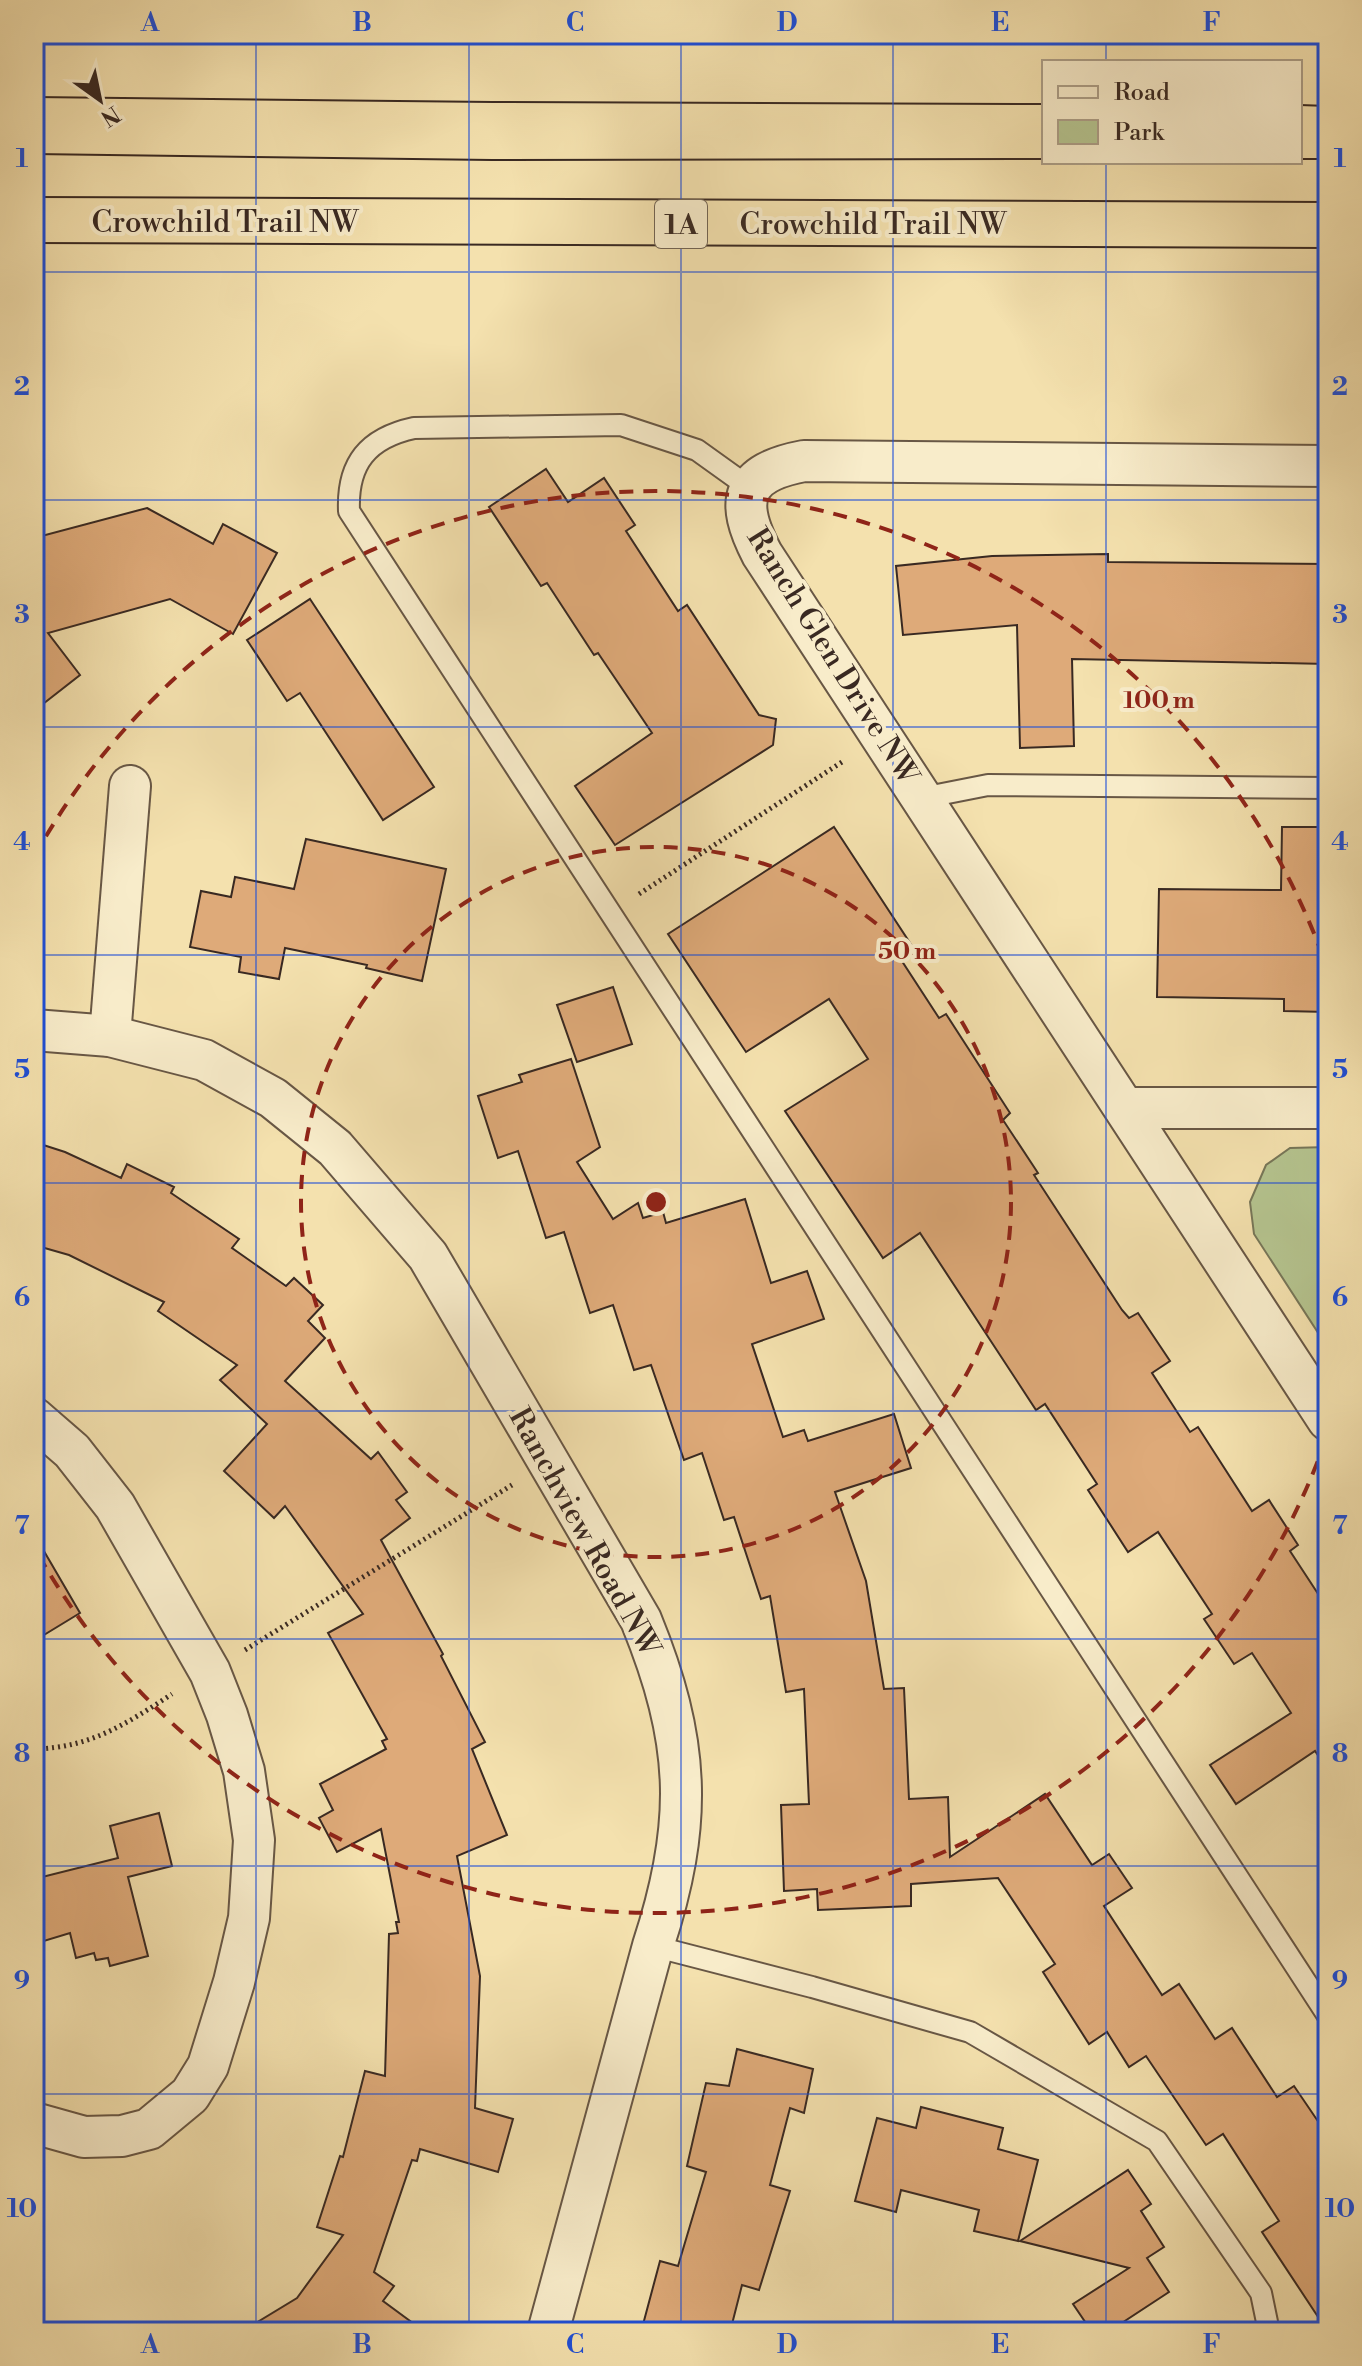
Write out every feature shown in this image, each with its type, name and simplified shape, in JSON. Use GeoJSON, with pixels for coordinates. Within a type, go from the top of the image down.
{"type":"FeatureCollection","features":[{"type":"Feature","properties":{"kind":"highway","name":"Crowchild Trail NW"},"geometry":{"type":"LineString","coordinates":[[34,220],[1328,225]]}},
{"type":"Feature","properties":{"kind":"street","name":"Ranch Glen Drive NW"},"geometry":{"type":"LineString","coordinates":[[1328,466],[804,461],[782,465],[762,475],[750,488],[745,509],[749,528],[762,554],[1328,1420]]}},
{"type":"Feature","properties":{"kind":"street"},"geometry":{"type":"LineString","coordinates":[[110,1036],[130,786]]}},
{"type":"Feature","properties":{"kind":"street","name":"Ranchview Road NW"},"geometry":{"type":"LineString","coordinates":[[34,1030],[110,1036],[204,1060],[273,1098],[335,1148],[428,1256],[641,1620],[659,1664],[672,1710],[680,1758],[682,1806],[678,1853],[668,1900],[548,2332]]}},
{"type":"Feature","properties":{"kind":"street"},"geometry":{"type":"LineString","coordinates":[[1126,1108],[1328,1108]]}},
{"type":"Feature","properties":{"kind":"street"},"geometry":{"type":"LineString","coordinates":[[34,1418],[72,1451],[115,1506],[210,1672],[244,1771],[254,1840],[249,1918],[234,1982],[208,2066],[190,2095],[149,2129],[122,2136],[84,2137],[34,2123]]}},
{"type":"Feature","properties":{"kind":"lane"},"geometry":{"type":"LineString","coordinates":[[750,488],[697,450],[621,425],[414,428],[390,433],[360,457],[348,490],[349,511],[1328,2016]]}},
{"type":"Feature","properties":{"kind":"lane"},"geometry":{"type":"LineString","coordinates":[[922,798],[988,785],[1328,788]]}},
{"type":"Feature","properties":{"kind":"lane"},"geometry":{"type":"LineString","coordinates":[[653,1946],[970,2032],[1157,2141],[1261,2293],[1267,2322],[1265,2332]]}},
{"type":"Feature","properties":{"kind":"path"},"geometry":{"type":"LineString","coordinates":[[610,912],[883,735]]}},
{"type":"Feature","properties":{"kind":"path"},"geometry":{"type":"LineString","coordinates":[[34,1749],[88,1742],[130,1721],[550,1463]]}},
{"type":"Feature","properties":{"kind":"green space"},"geometry":{"type":"Polygon","coordinates":[[[1328,1147],[1328,1348],[1254,1234],[1250,1202],[1266,1165],[1290,1148],[1328,1147]]]}},
{"type":"Feature","properties":{"kind":"building"},"geometry":{"type":"Polygon","coordinates":[[[546,469],[568,502],[604,478],[635,525],[626,531],[678,611],[687,605],[759,715],[776,719],[773,745],[615,845],[575,786],[652,733],[598,653],[594,655],[547,583],[541,586],[489,507],[546,469]]]}},
{"type":"Feature","properties":{"kind":"building"},"geometry":{"type":"Polygon","coordinates":[[[147,508],[213,544],[223,524],[277,553],[233,634],[170,599],[48,633],[80,675],[34,711],[34,538],[147,508]]]}},
{"type":"Feature","properties":{"kind":"building"},"geometry":{"type":"Polygon","coordinates":[[[1108,554],[1108,562],[1328,564],[1328,664],[1072,659],[1074,746],[1020,748],[1017,625],[903,635],[896,566],[992,556],[1108,554]]]}},
{"type":"Feature","properties":{"kind":"building"},"geometry":{"type":"Polygon","coordinates":[[[310,599],[434,787],[383,820],[300,693],[287,701],[247,640],[310,599]]]}},
{"type":"Feature","properties":{"kind":"building"},"geometry":{"type":"Polygon","coordinates":[[[834,827],[912,946],[898,955],[939,1018],[946,1014],[1010,1113],[1003,1120],[1038,1173],[1034,1175],[1122,1310],[1129,1318],[1138,1313],[1170,1361],[1152,1373],[1190,1432],[1198,1427],[1252,1511],[1269,1500],[1298,1545],[1290,1551],[1328,1609],[1328,1770],[1315,1751],[1236,1804],[1210,1765],[1291,1713],[1252,1653],[1234,1664],[1204,1619],[1212,1614],[1158,1532],[1128,1552],[1088,1490],[1097,1484],[1045,1404],[1036,1410],[920,1233],[883,1258],[785,1111],[868,1059],[829,999],[746,1052],[668,934],[834,827]]]}},
{"type":"Feature","properties":{"kind":"building"},"geometry":{"type":"Polygon","coordinates":[[[1282,827],[1328,827],[1328,1012],[1284,1011],[1284,999],[1157,997],[1159,889],[1281,890],[1282,827]]]}},
{"type":"Feature","properties":{"kind":"building"},"geometry":{"type":"Polygon","coordinates":[[[306,839],[446,869],[422,981],[366,968],[367,965],[285,948],[279,979],[239,972],[241,957],[190,947],[201,891],[231,897],[235,877],[294,889],[306,839]]]}},
{"type":"Feature","properties":{"kind":"building"},"geometry":{"type":"Polygon","coordinates":[[[613,987],[632,1044],[577,1062],[557,1005],[613,987]]]}},
{"type":"Feature","properties":{"kind":"building"},"geometry":{"type":"Polygon","coordinates":[[[571,1059],[600,1147],[577,1162],[613,1219],[638,1203],[643,1218],[663,1212],[666,1223],[745,1199],[771,1283],[807,1271],[824,1319],[752,1344],[783,1437],[804,1430],[808,1441],[894,1414],[911,1468],[835,1492],[866,1581],[884,1689],[904,1688],[909,1799],[948,1797],[950,1857],[1045,1794],[1092,1865],[1109,1854],[1132,1888],[1104,1906],[1162,1995],[1179,1984],[1215,2039],[1232,2028],[1277,2097],[1294,2086],[1328,2136],[1328,2332],[1262,2232],[1279,2221],[1223,2134],[1206,2145],[1146,2056],[1129,2067],[1107,2032],[1089,2044],[1043,1972],[1055,1964],[998,1878],[911,1884],[911,1906],[818,1910],[817,1889],[784,1891],[781,1805],[809,1804],[804,1689],[786,1692],[770,1596],[761,1599],[734,1517],[724,1520],[702,1453],[684,1460],[651,1365],[634,1370],[613,1305],[590,1313],[564,1232],[546,1238],[518,1151],[498,1158],[478,1096],[522,1082],[519,1075],[571,1059]]]}},
{"type":"Feature","properties":{"kind":"building"},"geometry":{"type":"Polygon","coordinates":[[[34,1142],[65,1152],[121,1178],[127,1164],[174,1187],[171,1193],[239,1239],[232,1248],[286,1286],[294,1278],[323,1305],[308,1321],[325,1338],[285,1381],[371,1459],[378,1452],[407,1492],[396,1500],[410,1518],[381,1540],[443,1654],[441,1656],[485,1742],[472,1749],[507,1835],[457,1856],[480,1976],[475,2108],[513,2119],[498,2172],[420,2149],[417,2161],[412,2160],[374,2272],[394,2286],[383,2301],[425,2332],[241,2332],[297,2298],[343,2235],[317,2227],[340,2156],[343,2157],[365,2071],[385,2076],[389,1934],[398,1933],[396,1922],[399,1922],[381,1829],[337,1852],[319,1818],[333,1810],[320,1784],[386,1749],[382,1741],[387,1739],[328,1633],[363,1614],[285,1506],[274,1518],[224,1471],[267,1424],[220,1380],[237,1365],[158,1311],[164,1302],[69,1255],[34,1245],[34,1142]]]}},
{"type":"Feature","properties":{"kind":"building"},"geometry":{"type":"Polygon","coordinates":[[[34,1534],[80,1613],[34,1641],[34,1534]]]}},
{"type":"Feature","properties":{"kind":"building"},"geometry":{"type":"Polygon","coordinates":[[[159,1813],[172,1866],[128,1877],[148,1956],[110,1966],[108,1958],[96,1960],[94,1953],[76,1958],[70,1933],[34,1944],[34,1879],[118,1858],[110,1826],[159,1813]]]}},
{"type":"Feature","properties":{"kind":"building"},"geometry":{"type":"Polygon","coordinates":[[[737,2049],[813,2069],[804,2113],[790,2108],[770,2185],[790,2191],[759,2290],[742,2285],[730,2332],[641,2332],[660,2261],[678,2266],[706,2172],[687,2166],[706,2083],[729,2086],[737,2049]]]}},
{"type":"Feature","properties":{"kind":"building"},"geometry":{"type":"Polygon","coordinates":[[[921,2107],[1003,2128],[998,2149],[1038,2160],[1018,2241],[974,2231],[979,2210],[901,2190],[896,2212],[855,2201],[877,2118],[916,2128],[921,2107]]]}},
{"type":"Feature","properties":{"kind":"building"},"geometry":{"type":"Polygon","coordinates":[[[1128,2170],[1151,2204],[1141,2211],[1164,2247],[1147,2258],[1169,2292],[1108,2332],[1092,2332],[1073,2304],[1129,2268],[1020,2241],[1128,2170]]]}},
{"type":"Feature","properties":{"kind":"tram line"},"geometry":{"type":"LineString","coordinates":[[34,97],[1042,104]]}},
{"type":"Feature","properties":{"kind":"tram line"},"geometry":{"type":"LineString","coordinates":[[1302,105],[1328,106]]}},
{"type":"Feature","properties":{"kind":"tram line"},"geometry":{"type":"LineString","coordinates":[[34,154],[492,160],[1042,159]]}},
{"type":"Feature","properties":{"kind":"tram line"},"geometry":{"type":"LineString","coordinates":[[1302,159],[1328,159]]}}]}
